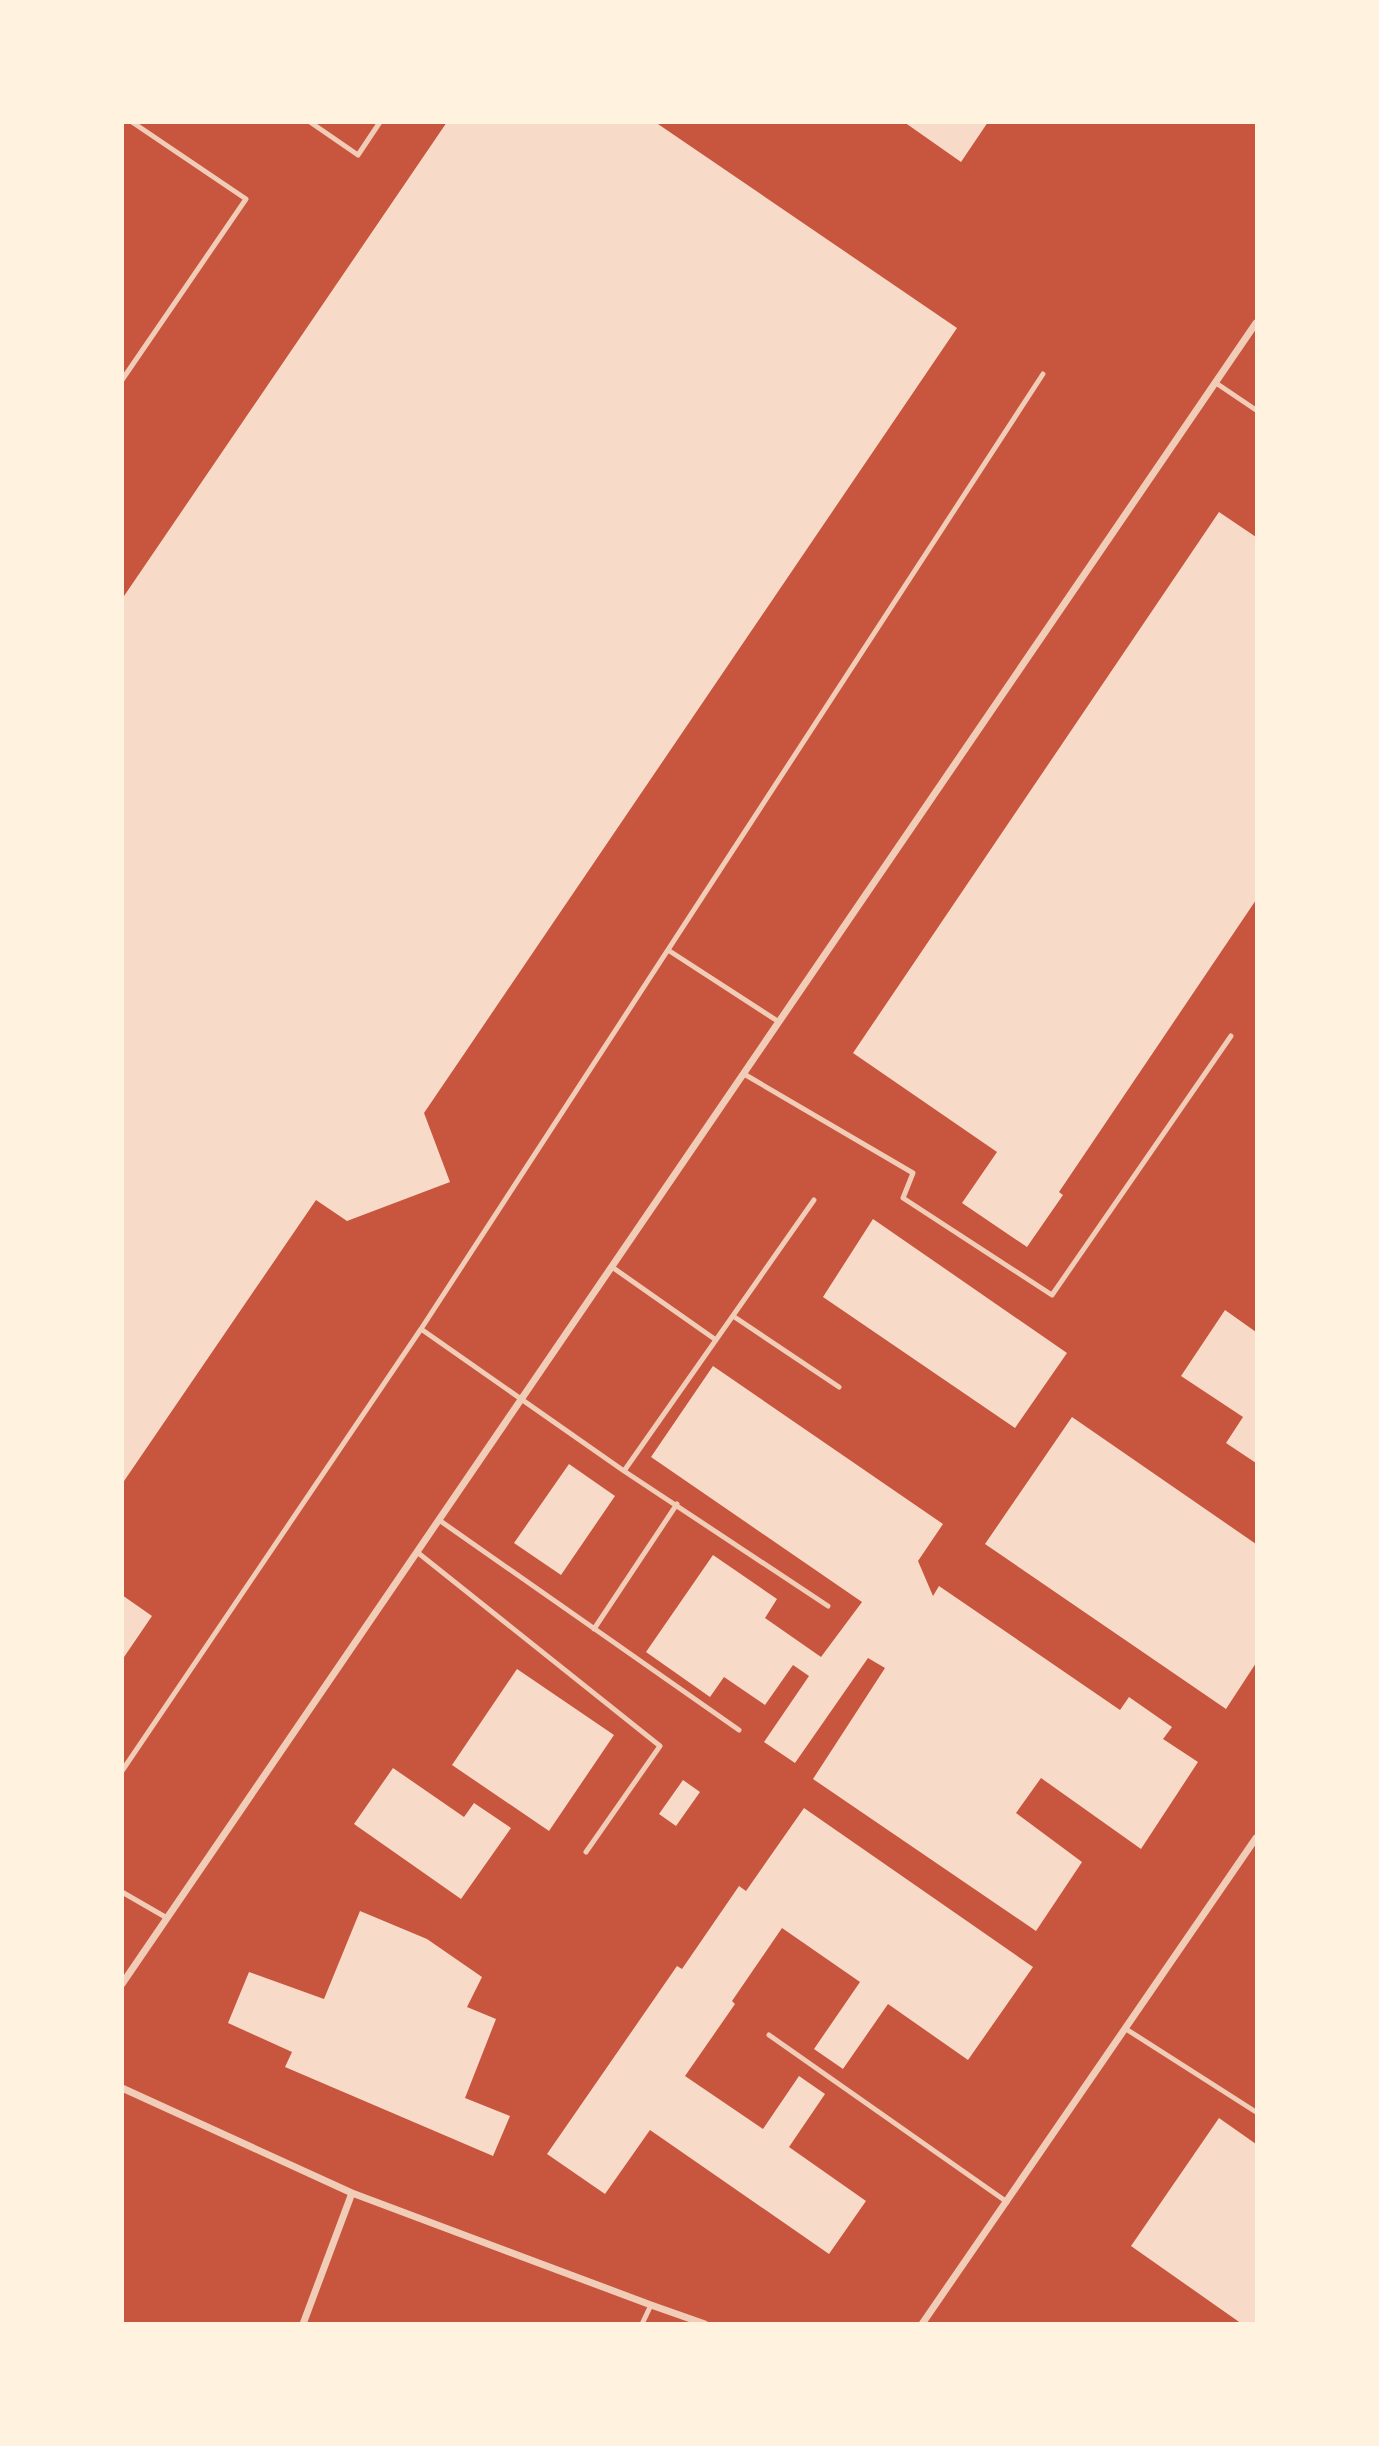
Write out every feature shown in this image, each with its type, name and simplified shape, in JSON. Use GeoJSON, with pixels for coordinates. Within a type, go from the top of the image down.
{"type":"FeatureCollection","features":[{"type":"Feature","properties":{"kind":"street"},"geometry":{"type":"LineString","coordinates":[[122,1984],[1256,323]]}},
{"type":"Feature","properties":{"kind":"street"},"geometry":{"type":"LineString","coordinates":[[922,2323],[1256,1838]]}},
{"type":"Feature","properties":{"kind":"street"},"geometry":{"type":"LineString","coordinates":[[122,2088],[352,2193],[705,2323]]}},
{"type":"Feature","properties":{"kind":"street"},"geometry":{"type":"LineString","coordinates":[[303,2323],[352,2193]]}},
{"type":"Feature","properties":{"kind":"lane"},"geometry":{"type":"LineString","coordinates":[[122,380],[246,200],[132,122]]}},
{"type":"Feature","properties":{"kind":"lane"},"geometry":{"type":"LineString","coordinates":[[310,122],[358,155],[380,122]]}},
{"type":"Feature","properties":{"kind":"lane"},"geometry":{"type":"LineString","coordinates":[[122,1771],[421,1329],[1044,374]]}},
{"type":"Feature","properties":{"kind":"lane"},"geometry":{"type":"LineString","coordinates":[[1216,383],[1256,410]]}},
{"type":"Feature","properties":{"kind":"lane"},"geometry":{"type":"LineString","coordinates":[[668,950],[779,1022]]}},
{"type":"Feature","properties":{"kind":"lane"},"geometry":{"type":"LineString","coordinates":[[744,1074],[913,1172],[904,1198],[1052,1295],[1231,1036]]}},
{"type":"Feature","properties":{"kind":"lane"},"geometry":{"type":"LineString","coordinates":[[624,1471],[814,1200]]}},
{"type":"Feature","properties":{"kind":"lane"},"geometry":{"type":"LineString","coordinates":[[612,1267],[716,1340]]}},
{"type":"Feature","properties":{"kind":"lane"},"geometry":{"type":"LineString","coordinates":[[733,1316],[839,1387]]}},
{"type":"Feature","properties":{"kind":"lane"},"geometry":{"type":"LineString","coordinates":[[421,1329],[624,1471],[828,1606]]}},
{"type":"Feature","properties":{"kind":"lane"},"geometry":{"type":"LineString","coordinates":[[594,1629],[677,1504]]}},
{"type":"Feature","properties":{"kind":"lane"},"geometry":{"type":"LineString","coordinates":[[439,1520],[739,1730]]}},
{"type":"Feature","properties":{"kind":"lane"},"geometry":{"type":"LineString","coordinates":[[417,1552],[660,1746],[586,1852]]}},
{"type":"Feature","properties":{"kind":"lane"},"geometry":{"type":"LineString","coordinates":[[122,1892],[167,1919]]}},
{"type":"Feature","properties":{"kind":"lane"},"geometry":{"type":"LineString","coordinates":[[1126,2029],[1256,2112]]}},
{"type":"Feature","properties":{"kind":"lane"},"geometry":{"type":"LineString","coordinates":[[769,2035],[1007,2202]]}},
{"type":"Feature","properties":{"kind":"lane"},"geometry":{"type":"LineString","coordinates":[[642,2323],[651,2305]]}},
{"type":"Feature","properties":{"kind":"building"},"geometry":{"type":"Polygon","coordinates":[[[447,122],[655,122],[957,328],[424,1113],[450,1182],[347,1221],[316,1200],[122,1484],[122,599],[447,122]]]}},
{"type":"Feature","properties":{"kind":"building"},"geometry":{"type":"Polygon","coordinates":[[[904,122],[988,122],[961,162],[904,122]]]}},
{"type":"Feature","properties":{"kind":"building"},"geometry":{"type":"Polygon","coordinates":[[[1219,512],[1256,537],[1256,900],[1059,1192],[1063,1195],[1027,1247],[962,1203],[997,1152],[853,1053],[1219,512]]]}},
{"type":"Feature","properties":{"kind":"building"},"geometry":{"type":"Polygon","coordinates":[[[873,1219],[1067,1353],[1015,1428],[823,1297],[873,1219]]]}},
{"type":"Feature","properties":{"kind":"building"},"geometry":{"type":"Polygon","coordinates":[[[1225,1310],[1256,1332],[1256,1463],[1226,1443],[1243,1417],[1181,1376],[1225,1310]]]}},
{"type":"Feature","properties":{"kind":"building"},"geometry":{"type":"Polygon","coordinates":[[[713,1366],[943,1524],[918,1561],[933,1596],[939,1586],[1120,1710],[1129,1697],[1172,1727],[1163,1739],[1198,1762],[1141,1849],[1041,1778],[1016,1813],[1082,1862],[1036,1931],[813,1779],[885,1668],[868,1658],[795,1763],[764,1742],[809,1676],[793,1665],[765,1705],[724,1677],[710,1697],[646,1652],[713,1555],[777,1599],[765,1618],[821,1657],[862,1602],[651,1457],[713,1366]]]}},
{"type":"Feature","properties":{"kind":"building"},"geometry":{"type":"Polygon","coordinates":[[[1072,1417],[1256,1544],[1256,1663],[1226,1709],[985,1544],[1072,1417]]]}},
{"type":"Feature","properties":{"kind":"building"},"geometry":{"type":"Polygon","coordinates":[[[569,1464],[615,1496],[561,1575],[514,1543],[569,1464]]]}},
{"type":"Feature","properties":{"kind":"building"},"geometry":{"type":"Polygon","coordinates":[[[122,1595],[152,1616],[122,1660],[122,1595]]]}},
{"type":"Feature","properties":{"kind":"building"},"geometry":{"type":"Polygon","coordinates":[[[517,1669],[614,1735],[549,1831],[452,1765],[517,1669]]]}},
{"type":"Feature","properties":{"kind":"building"},"geometry":{"type":"Polygon","coordinates":[[[393,1768],[464,1817],[474,1803],[511,1828],[461,1899],[354,1824],[393,1768]]]}},
{"type":"Feature","properties":{"kind":"building"},"geometry":{"type":"Polygon","coordinates":[[[683,1780],[700,1792],[676,1826],[659,1814],[683,1780]]]}},
{"type":"Feature","properties":{"kind":"building"},"geometry":{"type":"Polygon","coordinates":[[[804,1808],[1033,1967],[968,2060],[888,2004],[843,2069],[814,2049],[860,1982],[782,1928],[732,2001],[735,2004],[685,2076],[763,2129],[799,2076],[825,2094],[789,2147],[866,2201],[829,2254],[650,2130],[605,2194],[547,2154],[677,1966],[682,1969],[739,1886],[746,1891],[804,1808]]]}},
{"type":"Feature","properties":{"kind":"building"},"geometry":{"type":"Polygon","coordinates":[[[360,1911],[427,1939],[482,1977],[467,2007],[496,2019],[465,2098],[510,2116],[493,2156],[285,2067],[292,2052],[228,2023],[249,1972],[324,1999],[360,1911]]]}},
{"type":"Feature","properties":{"kind":"building"},"geometry":{"type":"Polygon","coordinates":[[[1219,2118],[1256,2144],[1256,2324],[1242,2324],[1131,2246],[1219,2118]]]}}]}
